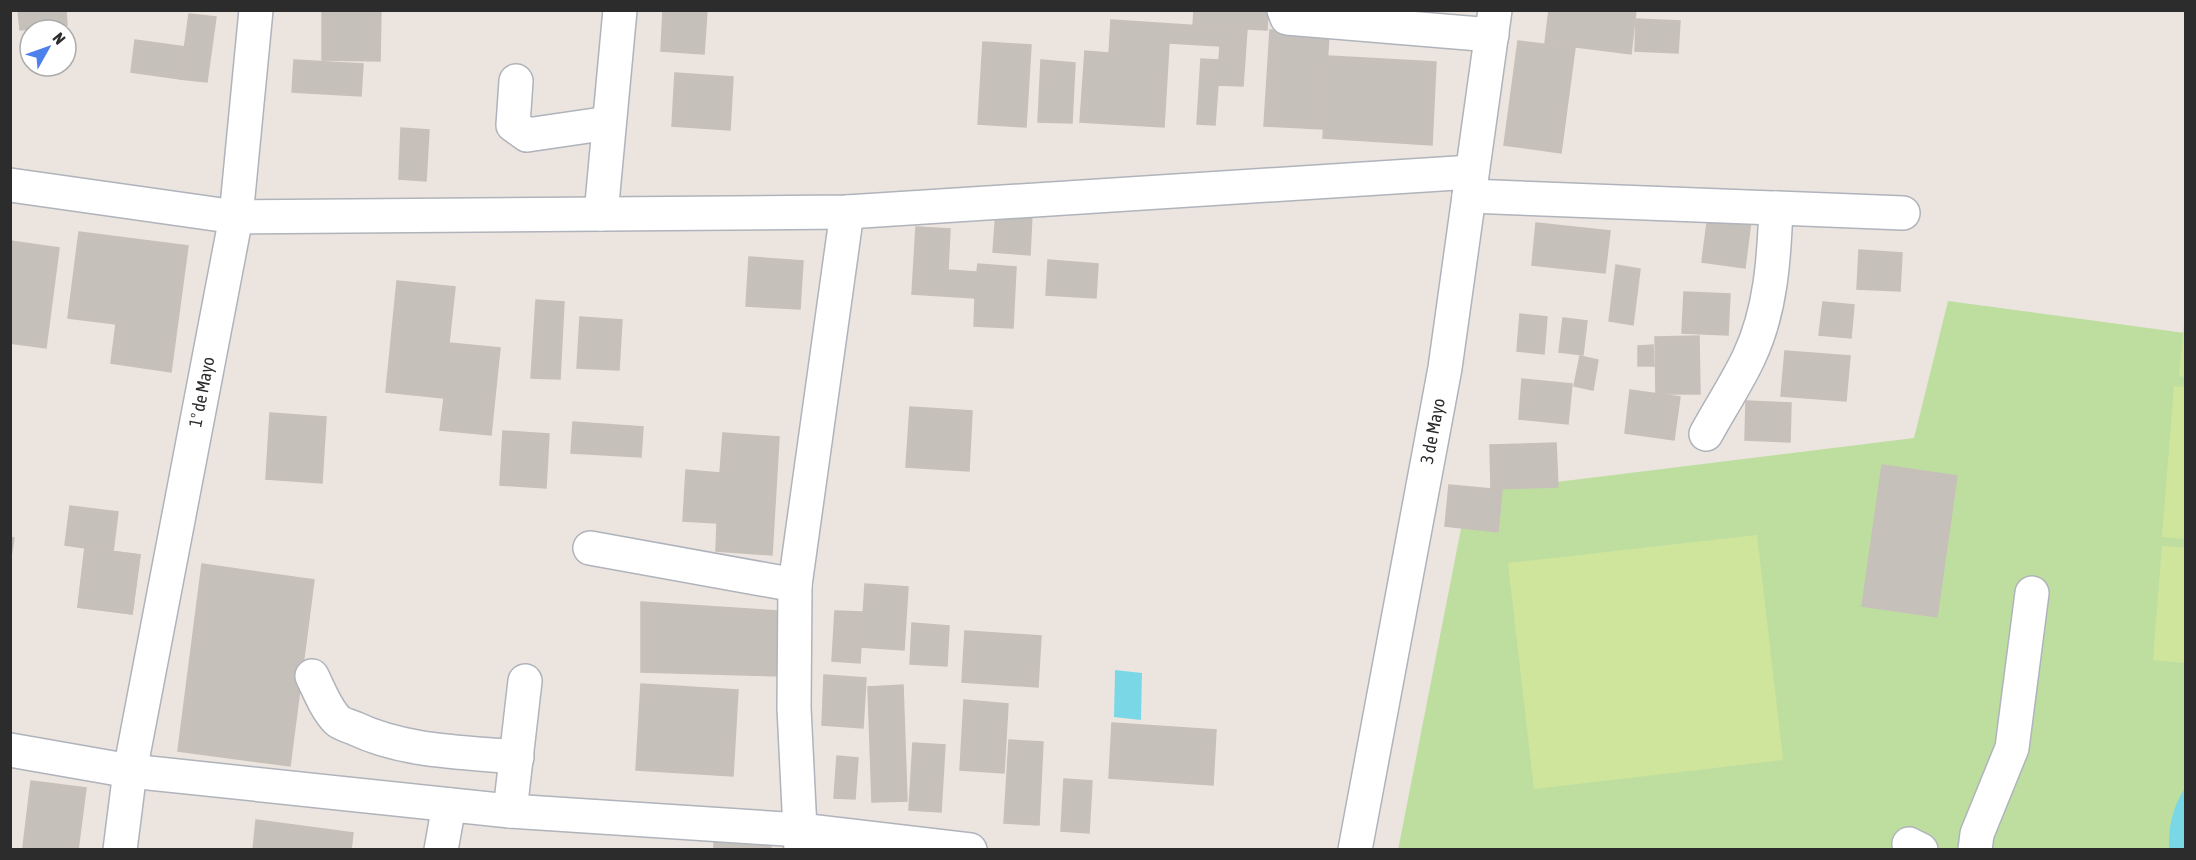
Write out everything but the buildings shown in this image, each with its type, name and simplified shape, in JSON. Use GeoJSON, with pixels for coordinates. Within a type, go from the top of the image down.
{"type":"FeatureCollection","features":[{"type":"Feature","properties":{"kind":"street","name":"1º de Mayo"},"geometry":{"type":"LineString","coordinates":[[120,849],[130,771],[236,217],[256,10]]}},
{"type":"Feature","properties":{"kind":"street"},"geometry":{"type":"LineString","coordinates":[[602,214],[620,10]]}},
{"type":"Feature","properties":{"kind":"street"},"geometry":{"type":"LineString","coordinates":[[1284,10],[1287,18],[1494,23]]}},
{"type":"Feature","properties":{"kind":"street","name":"3 de Mayo"},"geometry":{"type":"LineString","coordinates":[[1355,849],[1445,368],[1494,23]]}},
{"type":"Feature","properties":{"kind":"street"},"geometry":{"type":"LineString","coordinates":[[516,81],[513,125],[527,135],[609,123]]}},
{"type":"Feature","properties":{"kind":"street"},"geometry":{"type":"LineString","coordinates":[[10,185],[236,217],[848,212],[1471,184],[1776,208],[1903,213]]}},
{"type":"Feature","properties":{"kind":"street"},"geometry":{"type":"LineString","coordinates":[[1706,434],[1750,356],[1767,304],[1774,252],[1776,208]]}},
{"type":"Feature","properties":{"kind":"street"},"geometry":{"type":"LineString","coordinates":[[801,840],[794,708],[795,585],[848,212]]}},
{"type":"Feature","properties":{"kind":"street"},"geometry":{"type":"LineString","coordinates":[[590,548],[795,585]]}},
{"type":"Feature","properties":{"kind":"street"},"geometry":{"type":"LineString","coordinates":[[1975,849],[1977,834],[2012,748],[2032,593]]}},
{"type":"Feature","properties":{"kind":"street"},"geometry":{"type":"LineString","coordinates":[[312,676],[322,698],[338,721],[365,734],[400,744],[517,757]]}},
{"type":"Feature","properties":{"kind":"street"},"geometry":{"type":"LineString","coordinates":[[510,811],[525,681]]}},
{"type":"Feature","properties":{"kind":"street"},"geometry":{"type":"LineString","coordinates":[[10,750],[130,771],[449,805],[801,840],[970,849]]}},
{"type":"Feature","properties":{"kind":"street"},"geometry":{"type":"LineString","coordinates":[[441,849],[449,805]]}},
{"type":"Feature","properties":{"kind":"green space"},"geometry":{"type":"Polygon","coordinates":[[[1948,301],[2185,333],[2185,849],[1398,850],[1468,493],[1914,438],[1948,301]]]}},
{"type":"Feature","properties":{"kind":"green space"},"geometry":{"type":"Polygon","coordinates":[[[2185,313],[2185,377],[2179,376],[2185,313]]]}},
{"type":"Feature","properties":{"kind":"green space"},"geometry":{"type":"Polygon","coordinates":[[[2174,386],[2185,387],[2185,539],[2162,537],[2174,386]]]}},
{"type":"Feature","properties":{"kind":"green space"},"geometry":{"type":"Polygon","coordinates":[[[1757,535],[1783,760],[1534,789],[1508,563],[1757,535]]]}},
{"type":"Feature","properties":{"kind":"green space"},"geometry":{"type":"Polygon","coordinates":[[[2162,546],[2185,548],[2185,663],[2153,660],[2162,546]]]}},
{"type":"Feature","properties":{"kind":"water"},"geometry":{"type":"Polygon","coordinates":[[[1115,670],[1142,673],[1141,720],[1114,717],[1115,670]]]}},
{"type":"Feature","properties":{"kind":"water"},"geometry":{"type":"Polygon","coordinates":[[[2185,788],[2185,849],[2169,849],[2172,817],[2185,788]]]}}]}
